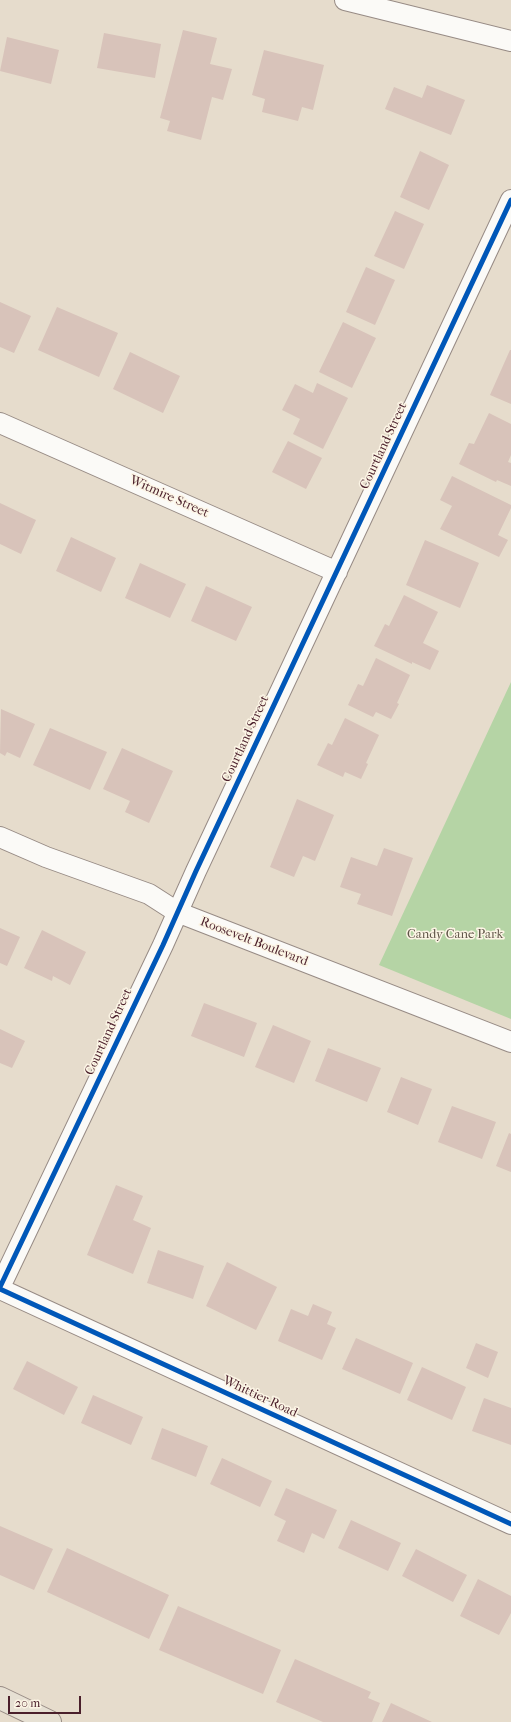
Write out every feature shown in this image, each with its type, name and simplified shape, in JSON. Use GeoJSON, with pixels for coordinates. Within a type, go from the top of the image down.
{"type":"FeatureCollection","features":[{"type":"Feature","properties":{"kind":"main road"},"geometry":{"type":"LineString","coordinates":[[0,1698],[50,1722]]}},
{"type":"Feature","properties":{"kind":"street"},"geometry":{"type":"LineString","coordinates":[[345,0],[511,41]]}},
{"type":"Feature","properties":{"kind":"street","name":"Courtland Street"},"geometry":{"type":"LineString","coordinates":[[0,1288],[511,200]]}},
{"type":"Feature","properties":{"kind":"street","name":"Witmire Street"},"geometry":{"type":"LineString","coordinates":[[0,423],[337,572]]}},
{"type":"Feature","properties":{"kind":"street","name":"Roosevelt Boulevard"},"geometry":{"type":"LineString","coordinates":[[0,837],[46,857],[148,894],[177,912],[511,1042]]}},
{"type":"Feature","properties":{"kind":"street","name":"Whittier Road"},"geometry":{"type":"LineString","coordinates":[[0,1288],[511,1524]]}},
{"type":"Feature","properties":{"kind":"green space","name":"Candy Cane Park"},"geometry":{"type":"Polygon","coordinates":[[[511,682],[511,1019],[379,965],[511,682]]]}},
{"type":"Feature","properties":{"kind":"building"},"geometry":{"type":"Polygon","coordinates":[[[183,30],[217,38],[210,64],[232,69],[223,100],[212,97],[201,140],[167,131],[170,121],[160,118],[183,30]]]}},
{"type":"Feature","properties":{"kind":"building"},"geometry":{"type":"Polygon","coordinates":[[[104,33],[161,44],[155,78],[97,68],[104,33]]]}},
{"type":"Feature","properties":{"kind":"building"},"geometry":{"type":"Polygon","coordinates":[[[7,37],[59,50],[51,84],[0,71],[7,37]]]}},
{"type":"Feature","properties":{"kind":"building"},"geometry":{"type":"Polygon","coordinates":[[[264,50],[324,65],[313,110],[302,107],[298,121],[262,112],[265,99],[252,95],[264,50]]]}},
{"type":"Feature","properties":{"kind":"building"},"geometry":{"type":"Polygon","coordinates":[[[427,85],[465,100],[451,135],[385,109],[394,87],[422,98],[427,85]]]}},
{"type":"Feature","properties":{"kind":"building"},"geometry":{"type":"Polygon","coordinates":[[[420,151],[449,165],[429,210],[400,197],[420,151]]]}},
{"type":"Feature","properties":{"kind":"building"},"geometry":{"type":"Polygon","coordinates":[[[395,211],[424,224],[404,269],[374,256],[395,211]]]}},
{"type":"Feature","properties":{"kind":"building"},"geometry":{"type":"Polygon","coordinates":[[[366,267],[395,280],[375,325],[346,312],[366,267]]]}},
{"type":"Feature","properties":{"kind":"building"},"geometry":{"type":"Polygon","coordinates":[[[0,302],[31,316],[14,353],[0,347],[0,302]]]}},
{"type":"Feature","properties":{"kind":"building"},"geometry":{"type":"Polygon","coordinates":[[[57,307],[118,333],[99,377],[38,350],[57,307]]]}},
{"type":"Feature","properties":{"kind":"building"},"geometry":{"type":"Polygon","coordinates":[[[343,322],[376,338],[352,388],[319,372],[343,322]]]}},
{"type":"Feature","properties":{"kind":"building"},"geometry":{"type":"Polygon","coordinates":[[[511,350],[511,404],[490,395],[511,350]]]}},
{"type":"Feature","properties":{"kind":"building"},"geometry":{"type":"Polygon","coordinates":[[[130,352],[180,376],[163,413],[113,389],[130,352]]]}},
{"type":"Feature","properties":{"kind":"building"},"geometry":{"type":"Polygon","coordinates":[[[317,383],[348,398],[323,449],[293,434],[300,419],[282,410],[295,384],[313,393],[317,383]]]}},
{"type":"Feature","properties":{"kind":"building"},"geometry":{"type":"Polygon","coordinates":[[[489,413],[511,424],[511,455],[508,462],[511,463],[511,486],[497,480],[496,482],[459,464],[469,443],[474,444],[489,413]]]}},
{"type":"Feature","properties":{"kind":"building"},"geometry":{"type":"Polygon","coordinates":[[[288,441],[322,458],[306,489],[272,472],[288,441]]]}},
{"type":"Feature","properties":{"kind":"building"},"geometry":{"type":"Polygon","coordinates":[[[452,476],[511,505],[498,535],[508,540],[499,557],[440,529],[452,506],[440,500],[452,476]]]}},
{"type":"Feature","properties":{"kind":"building"},"geometry":{"type":"Polygon","coordinates":[[[0,503],[36,520],[21,554],[0,544],[0,503]]]}},
{"type":"Feature","properties":{"kind":"building"},"geometry":{"type":"Polygon","coordinates":[[[71,537],[116,558],[101,592],[56,571],[71,537]]]}},
{"type":"Feature","properties":{"kind":"building"},"geometry":{"type":"Polygon","coordinates":[[[425,540],[479,563],[460,608],[406,585],[425,540]]]}},
{"type":"Feature","properties":{"kind":"building"},"geometry":{"type":"Polygon","coordinates":[[[140,563],[186,584],[170,618],[125,598],[140,563]]]}},
{"type":"Feature","properties":{"kind":"building"},"geometry":{"type":"Polygon","coordinates":[[[206,586],[252,607],[236,641],[191,621],[206,586]]]}},
{"type":"Feature","properties":{"kind":"building"},"geometry":{"type":"Polygon","coordinates":[[[404,595],[438,612],[423,643],[439,651],[430,670],[412,662],[412,664],[374,646],[385,624],[389,626],[404,595]]]}},
{"type":"Feature","properties":{"kind":"building"},"geometry":{"type":"Polygon","coordinates":[[[376,658],[410,675],[397,703],[399,704],[391,719],[376,712],[373,717],[348,705],[358,684],[363,686],[376,658]]]}},
{"type":"Feature","properties":{"kind":"building"},"geometry":{"type":"Polygon","coordinates":[[[1,709],[35,724],[20,758],[7,752],[5,756],[0,753],[1,709]]]}},
{"type":"Feature","properties":{"kind":"building"},"geometry":{"type":"Polygon","coordinates":[[[345,718],[379,735],[366,763],[368,764],[361,779],[345,772],[343,777],[317,765],[328,743],[332,745],[345,718]]]}},
{"type":"Feature","properties":{"kind":"building"},"geometry":{"type":"Polygon","coordinates":[[[50,728],[107,752],[90,790],[33,765],[50,728]]]}},
{"type":"Feature","properties":{"kind":"building"},"geometry":{"type":"Polygon","coordinates":[[[122,748],[173,771],[149,823],[125,812],[130,801],[103,789],[122,748]]]}},
{"type":"Feature","properties":{"kind":"building"},"geometry":{"type":"Polygon","coordinates":[[[297,799],[334,815],[315,861],[303,856],[294,877],[270,867],[297,799]]]}},
{"type":"Feature","properties":{"kind":"building"},"geometry":{"type":"Polygon","coordinates":[[[384,848],[413,858],[392,916],[357,904],[361,894],[340,887],[351,857],[377,866],[384,848]]]}},
{"type":"Feature","properties":{"kind":"building"},"geometry":{"type":"Polygon","coordinates":[[[0,928],[20,937],[7,966],[0,963],[0,928]]]}},
{"type":"Feature","properties":{"kind":"building"},"geometry":{"type":"Polygon","coordinates":[[[42,930],[86,952],[70,985],[53,976],[52,981],[24,968],[42,930]]]}},
{"type":"Feature","properties":{"kind":"building"},"geometry":{"type":"Polygon","coordinates":[[[204,1003],[257,1023],[244,1057],[191,1036],[204,1003]]]}},
{"type":"Feature","properties":{"kind":"building"},"geometry":{"type":"Polygon","coordinates":[[[273,1025],[311,1041],[294,1083],[255,1067],[273,1025]]]}},
{"type":"Feature","properties":{"kind":"building"},"geometry":{"type":"Polygon","coordinates":[[[0,1029],[25,1041],[12,1068],[0,1063],[0,1029]]]}},
{"type":"Feature","properties":{"kind":"building"},"geometry":{"type":"Polygon","coordinates":[[[328,1048],[381,1068],[367,1102],[315,1081],[328,1048]]]}},
{"type":"Feature","properties":{"kind":"building"},"geometry":{"type":"Polygon","coordinates":[[[401,1077],[432,1089],[418,1125],[387,1112],[401,1077]]]}},
{"type":"Feature","properties":{"kind":"building"},"geometry":{"type":"Polygon","coordinates":[[[452,1106],[496,1122],[482,1159],[438,1142],[452,1106]]]}},
{"type":"Feature","properties":{"kind":"building"},"geometry":{"type":"Polygon","coordinates":[[[509,1133],[511,1134],[511,1172],[496,1166],[509,1133]]]}},
{"type":"Feature","properties":{"kind":"building"},"geometry":{"type":"Polygon","coordinates":[[[116,1185],[143,1196],[133,1220],[151,1228],[133,1274],[87,1255],[116,1185]]]}},
{"type":"Feature","properties":{"kind":"building"},"geometry":{"type":"Polygon","coordinates":[[[158,1250],[204,1266],[193,1299],[147,1283],[158,1250]]]}},
{"type":"Feature","properties":{"kind":"building"},"geometry":{"type":"Polygon","coordinates":[[[227,1262],[277,1287],[256,1330],[206,1306],[227,1262]]]}},
{"type":"Feature","properties":{"kind":"building"},"geometry":{"type":"Polygon","coordinates":[[[313,1304],[332,1312],[327,1324],[336,1328],[322,1360],[278,1341],[291,1309],[308,1316],[313,1304]]]}},
{"type":"Feature","properties":{"kind":"building"},"geometry":{"type":"Polygon","coordinates":[[[356,1338],[413,1363],[400,1394],[342,1369],[356,1338]]]}},
{"type":"Feature","properties":{"kind":"building"},"geometry":{"type":"Polygon","coordinates":[[[476,1343],[498,1352],[488,1378],[466,1368],[476,1343]]]}},
{"type":"Feature","properties":{"kind":"building"},"geometry":{"type":"Polygon","coordinates":[[[27,1361],[78,1387],[64,1415],[13,1389],[27,1361]]]}},
{"type":"Feature","properties":{"kind":"building"},"geometry":{"type":"Polygon","coordinates":[[[422,1367],[466,1387],[452,1420],[407,1400],[422,1367]]]}},
{"type":"Feature","properties":{"kind":"building"},"geometry":{"type":"Polygon","coordinates":[[[93,1395],[143,1417],[131,1445],[81,1423],[93,1395]]]}},
{"type":"Feature","properties":{"kind":"building"},"geometry":{"type":"Polygon","coordinates":[[[484,1398],[511,1408],[511,1445],[472,1431],[484,1398]]]}},
{"type":"Feature","properties":{"kind":"building"},"geometry":{"type":"Polygon","coordinates":[[[162,1428],[208,1446],[196,1477],[151,1459],[162,1428]]]}},
{"type":"Feature","properties":{"kind":"building"},"geometry":{"type":"Polygon","coordinates":[[[222,1458],[272,1481],[260,1507],[210,1484],[222,1458]]]}},
{"type":"Feature","properties":{"kind":"building"},"geometry":{"type":"Polygon","coordinates":[[[286,1488],[337,1510],[324,1539],[312,1533],[304,1553],[277,1541],[286,1521],[274,1515],[286,1488]]]}},
{"type":"Feature","properties":{"kind":"building"},"geometry":{"type":"Polygon","coordinates":[[[351,1520],[401,1543],[388,1571],[338,1548],[351,1520]]]}},
{"type":"Feature","properties":{"kind":"building"},"geometry":{"type":"Polygon","coordinates":[[[0,1526],[53,1549],[34,1590],[0,1575],[0,1526]]]}},
{"type":"Feature","properties":{"kind":"building"},"geometry":{"type":"Polygon","coordinates":[[[67,1548],[169,1595],[149,1639],[47,1592],[67,1548]]]}},
{"type":"Feature","properties":{"kind":"building"},"geometry":{"type":"Polygon","coordinates":[[[416,1549],[467,1575],[453,1602],[402,1576],[416,1549]]]}},
{"type":"Feature","properties":{"kind":"building"},"geometry":{"type":"Polygon","coordinates":[[[478,1579],[511,1596],[511,1613],[499,1635],[460,1616],[478,1579]]]}},
{"type":"Feature","properties":{"kind":"building"},"geometry":{"type":"Polygon","coordinates":[[[178,1606],[281,1650],[263,1694],[159,1650],[178,1606]]]}},
{"type":"Feature","properties":{"kind":"building"},"geometry":{"type":"Polygon","coordinates":[[[295,1659],[371,1692],[368,1698],[380,1703],[372,1722],[323,1722],[276,1702],[295,1659]]]}},
{"type":"Feature","properties":{"kind":"building"},"geometry":{"type":"Polygon","coordinates":[[[391,1703],[432,1722],[382,1722],[391,1703]]]}},
{"type":"Feature","properties":{"kind":"cycle path"},"geometry":{"type":"LineString","coordinates":[[0,1287],[163,945],[196,871],[511,200]]}},
{"type":"Feature","properties":{"kind":"cycle path"},"geometry":{"type":"LineString","coordinates":[[0,1289],[511,1524]]}}]}
